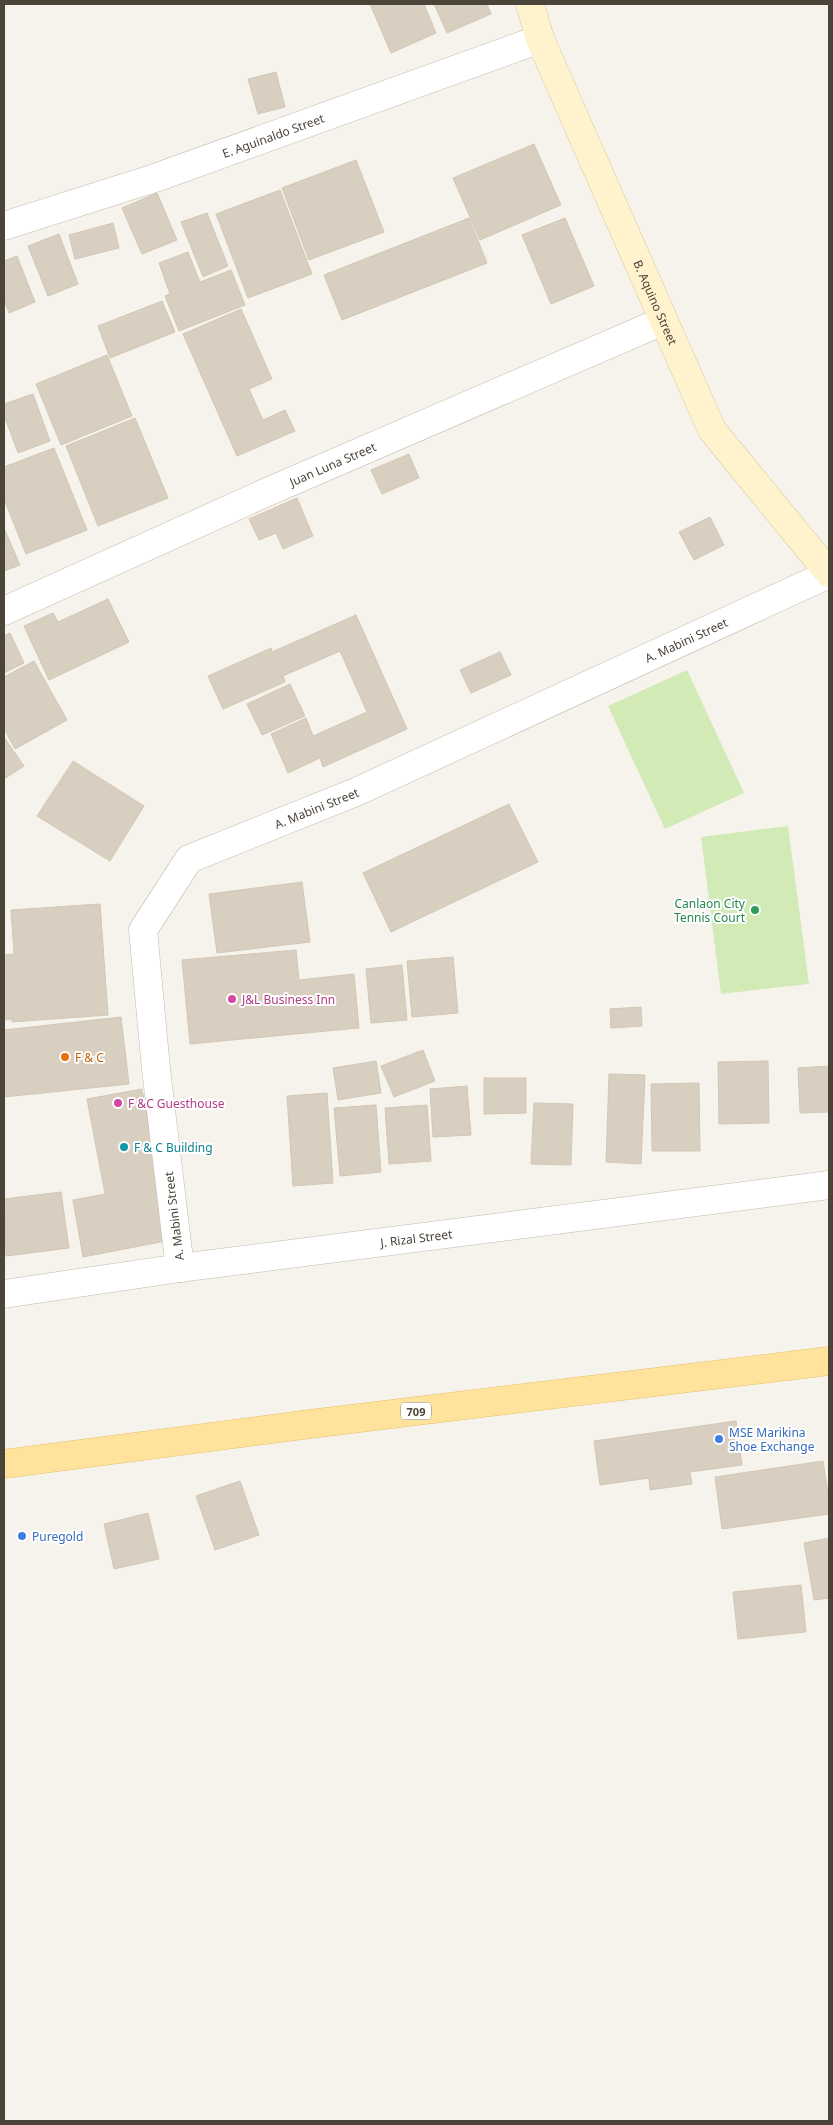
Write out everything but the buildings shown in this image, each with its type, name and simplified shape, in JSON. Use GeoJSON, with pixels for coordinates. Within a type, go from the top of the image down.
{"type":"FeatureCollection","features":[{"type":"Feature","properties":{"kind":"main road","name":"709"},"geometry":{"type":"LineString","coordinates":[[4,1464],[310,1424],[829,1361]]}},
{"type":"Feature","properties":{"kind":"street","name":"B. Aquino Street"},"geometry":{"type":"LineString","coordinates":[[530,4],[540,39],[712,430],[829,574]]}},
{"type":"Feature","properties":{"kind":"street","name":"E. Aguinaldo Street"},"geometry":{"type":"LineString","coordinates":[[4,226],[155,178],[540,39]]}},
{"type":"Feature","properties":{"kind":"street","name":"Juan Luna Street"},"geometry":{"type":"LineString","coordinates":[[4,611],[256,497],[663,321]]}},
{"type":"Feature","properties":{"kind":"street","name":"A. Mabini Street"},"geometry":{"type":"LineString","coordinates":[[180,1268],[156,1069],[143,930],[188,859],[356,792],[829,574]]}},
{"type":"Feature","properties":{"kind":"street","name":"J. Rizal Street"},"geometry":{"type":"LineString","coordinates":[[4,1294],[180,1268],[829,1185]]}},
{"type":"Feature","properties":{"kind":"green space"},"geometry":{"type":"Polygon","coordinates":[[[687,670],[744,793],[665,829],[608,706],[687,670]]]}},
{"type":"Feature","properties":{"kind":"green space","name":"Canlaon City Tennis Court"},"geometry":{"type":"Polygon","coordinates":[[[788,826],[809,984],[721,994],[701,837],[788,826]]]}},
{"type":"Feature","properties":{"kind":"place","name":"Canlaon City Tennis Court"},"geometry":{"type":"Point","coordinates":[755,910]}},
{"type":"Feature","properties":{"kind":"place","name":"J&L Business Inn"},"geometry":{"type":"Point","coordinates":[232,999]}},
{"type":"Feature","properties":{"kind":"place","name":"F & C"},"geometry":{"type":"Point","coordinates":[65,1057]}},
{"type":"Feature","properties":{"kind":"place","name":"F &C Guesthouse"},"geometry":{"type":"Point","coordinates":[118,1103]}},
{"type":"Feature","properties":{"kind":"place","name":"F & C Building"},"geometry":{"type":"Point","coordinates":[124,1147]}},
{"type":"Feature","properties":{"kind":"place","name":"MSE Marikina Shoe Exchange"},"geometry":{"type":"Point","coordinates":[719,1439]}},
{"type":"Feature","properties":{"kind":"place","name":"Puregold"},"geometry":{"type":"Point","coordinates":[22,1536]}}]}
